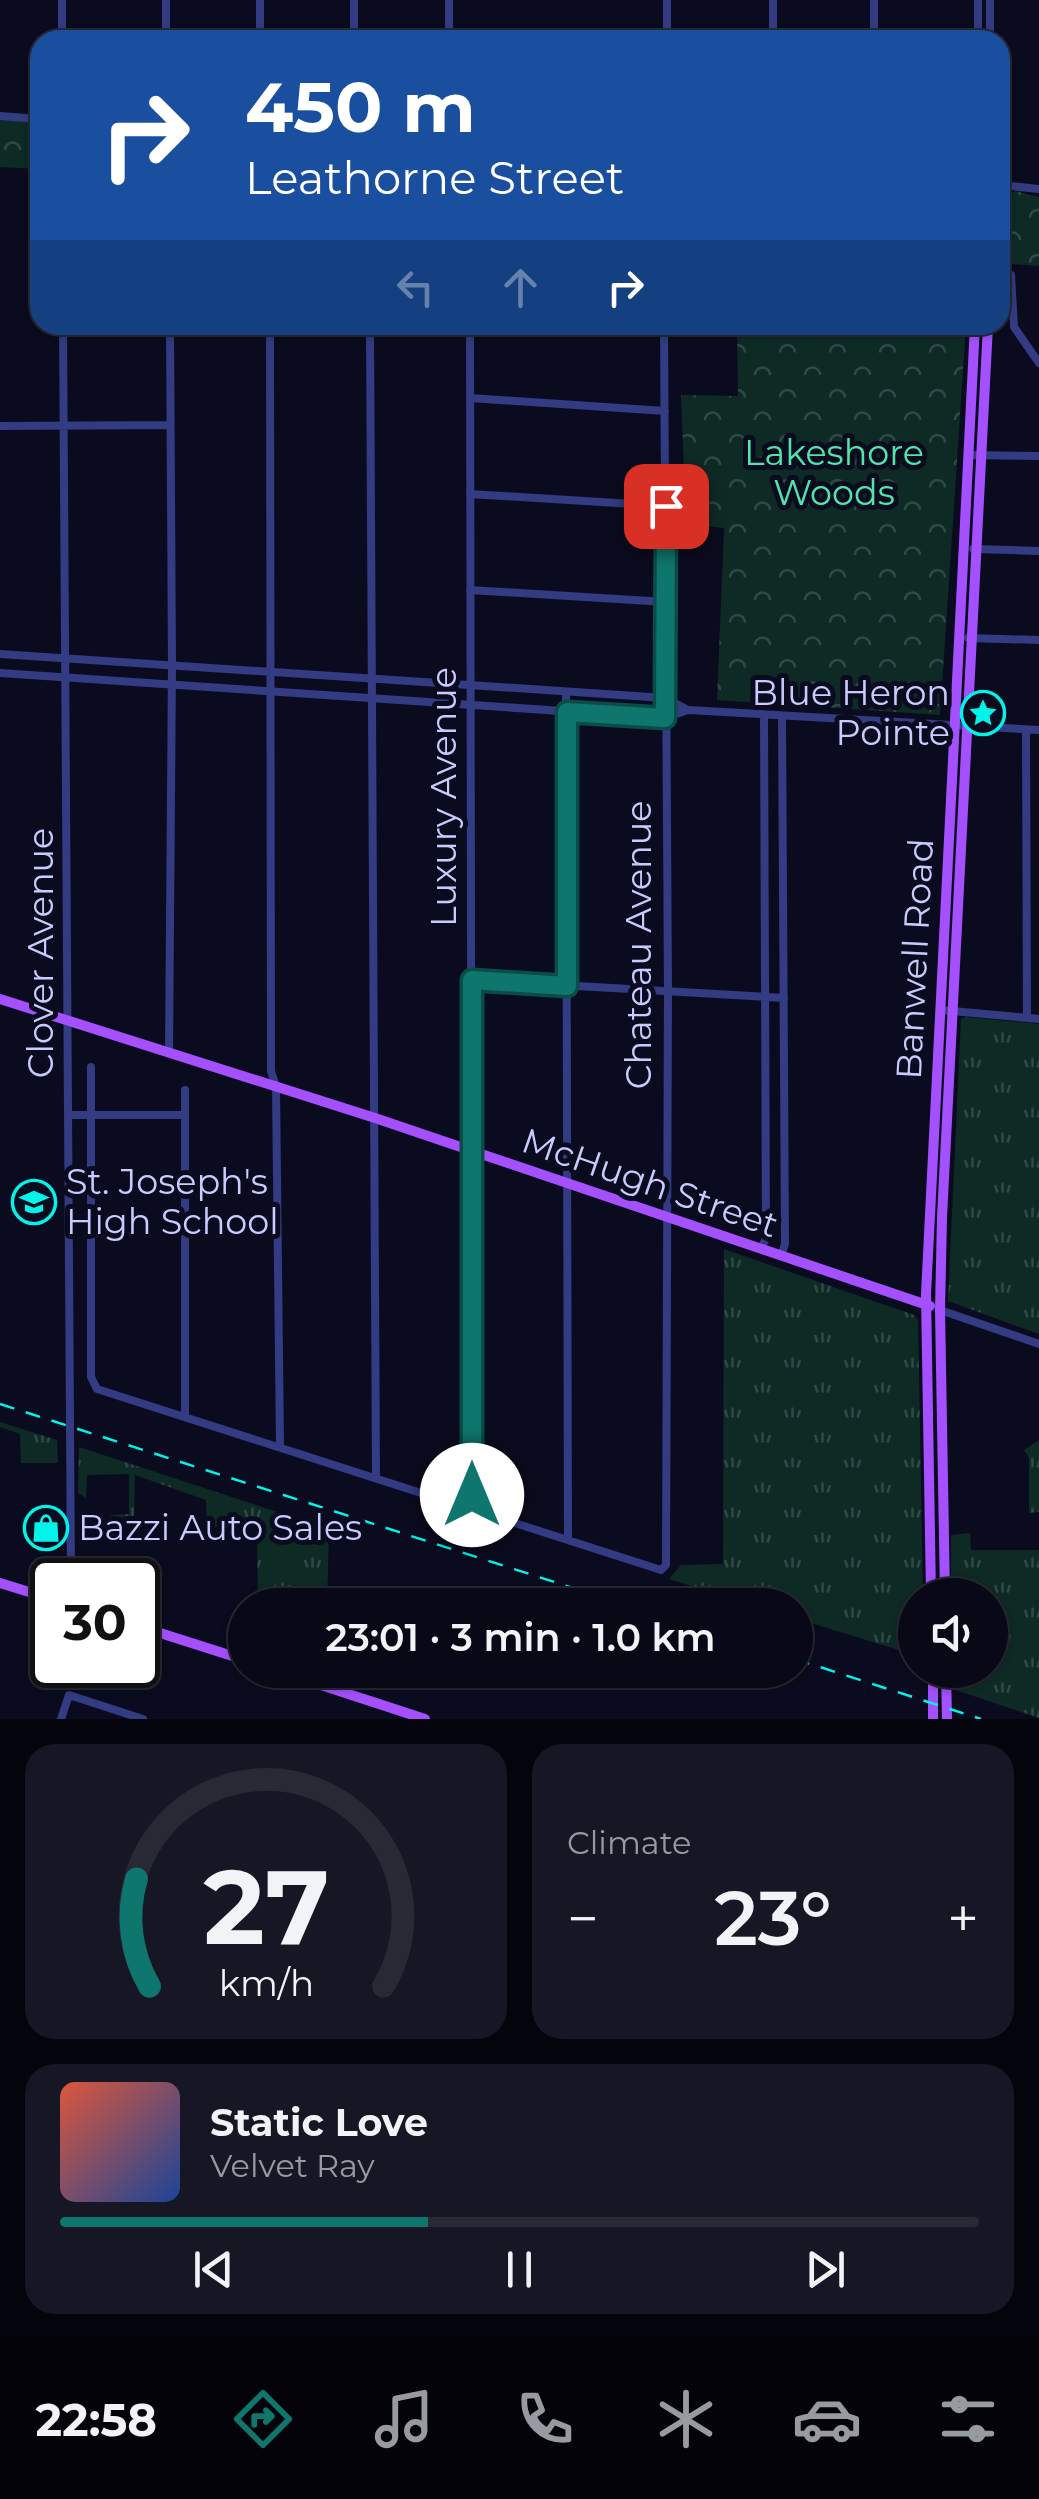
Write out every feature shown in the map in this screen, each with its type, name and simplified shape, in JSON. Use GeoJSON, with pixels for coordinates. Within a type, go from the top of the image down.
{"type":"FeatureCollection","features":[{"type":"Feature","properties":{"kind":"main road","name":"Banwell Road"},"geometry":{"type":"LineString","coordinates":[[931,1578],[926,1305],[977,549],[975,335]]}},
{"type":"Feature","properties":{"kind":"main road","name":"Banwell Road"},"geometry":{"type":"LineString","coordinates":[[945,1578],[940,1310],[953,727],[963,548],[987,335]]}},
{"type":"Feature","properties":{"kind":"main road","name":"McHugh Street"},"geometry":{"type":"LineString","coordinates":[[0,999],[375,1118],[940,1310]]}},
{"type":"Feature","properties":{"kind":"main road"},"geometry":{"type":"LineString","coordinates":[[0,1583],[30,1592]]}},
{"type":"Feature","properties":{"kind":"main road"},"geometry":{"type":"LineString","coordinates":[[160,1633],[228,1655]]}},
{"type":"Feature","properties":{"kind":"main road"},"geometry":{"type":"LineString","coordinates":[[330,1688],[425,1719]]}},
{"type":"Feature","properties":{"kind":"main road"},"geometry":{"type":"LineString","coordinates":[[933,1688],[933,1719]]}},
{"type":"Feature","properties":{"kind":"main road"},"geometry":{"type":"LineString","coordinates":[[946,1688],[947,1719]]}},
{"type":"Feature","properties":{"kind":"street"},"geometry":{"type":"LineString","coordinates":[[62,0],[62,30]]}},
{"type":"Feature","properties":{"kind":"street"},"geometry":{"type":"LineString","coordinates":[[166,0],[166,30]]}},
{"type":"Feature","properties":{"kind":"street"},"geometry":{"type":"LineString","coordinates":[[260,0],[260,30]]}},
{"type":"Feature","properties":{"kind":"street"},"geometry":{"type":"LineString","coordinates":[[354,0],[354,30]]}},
{"type":"Feature","properties":{"kind":"street"},"geometry":{"type":"LineString","coordinates":[[449,0],[449,30]]}},
{"type":"Feature","properties":{"kind":"street"},"geometry":{"type":"LineString","coordinates":[[666,0],[667,30]]}},
{"type":"Feature","properties":{"kind":"street"},"geometry":{"type":"LineString","coordinates":[[773,0],[773,30]]}},
{"type":"Feature","properties":{"kind":"street"},"geometry":{"type":"LineString","coordinates":[[874,0],[874,30]]}},
{"type":"Feature","properties":{"kind":"street"},"geometry":{"type":"LineString","coordinates":[[978,0],[978,30]]}},
{"type":"Feature","properties":{"kind":"street"},"geometry":{"type":"LineString","coordinates":[[990,0],[990,30]]}},
{"type":"Feature","properties":{"kind":"street"},"geometry":{"type":"LineString","coordinates":[[0,116],[30,118]]}},
{"type":"Feature","properties":{"kind":"street"},"geometry":{"type":"LineString","coordinates":[[1010,186],[1039,190]]}},
{"type":"Feature","properties":{"kind":"street"},"geometry":{"type":"LineString","coordinates":[[1011,275],[1014,327],[1039,363]]}},
{"type":"Feature","properties":{"kind":"street","name":"Clover Avenue"},"geometry":{"type":"LineString","coordinates":[[63,335],[70,1558]]}},
{"type":"Feature","properties":{"kind":"street"},"geometry":{"type":"LineString","coordinates":[[169,1052],[170,335]]}},
{"type":"Feature","properties":{"kind":"street"},"geometry":{"type":"LineString","coordinates":[[270,335],[271,1071],[276,1087],[280,1446]]}},
{"type":"Feature","properties":{"kind":"street"},"geometry":{"type":"LineString","coordinates":[[370,335],[376,1478]]}},
{"type":"Feature","properties":{"kind":"street","name":"Luxury Avenue"},"geometry":{"type":"LineString","coordinates":[[470,335],[472,1509]]}},
{"type":"Feature","properties":{"kind":"street","name":"Chateau Avenue"},"geometry":{"type":"LineString","coordinates":[[568,1540],[661,1570],[666,1565],[664,335]]}},
{"type":"Feature","properties":{"kind":"street"},"geometry":{"type":"LineString","coordinates":[[470,398],[665,411]]}},
{"type":"Feature","properties":{"kind":"street"},"geometry":{"type":"LineString","coordinates":[[0,426],[170,426]]}},
{"type":"Feature","properties":{"kind":"street"},"geometry":{"type":"LineString","coordinates":[[976,455],[1039,456]]}},
{"type":"Feature","properties":{"kind":"street"},"geometry":{"type":"LineString","coordinates":[[470,494],[666,506]]}},
{"type":"Feature","properties":{"kind":"street"},"geometry":{"type":"LineString","coordinates":[[963,548],[1039,550]]}},
{"type":"Feature","properties":{"kind":"street"},"geometry":{"type":"LineString","coordinates":[[470,590],[666,602]]}},
{"type":"Feature","properties":{"kind":"street"},"geometry":{"type":"LineString","coordinates":[[959,638],[1039,640]]}},
{"type":"Feature","properties":{"kind":"street"},"geometry":{"type":"LineString","coordinates":[[0,654],[665,698],[688,710],[764,716],[1039,730]]}},
{"type":"Feature","properties":{"kind":"street"},"geometry":{"type":"LineString","coordinates":[[0,673],[665,718],[688,710]]}},
{"type":"Feature","properties":{"kind":"street"},"geometry":{"type":"LineString","coordinates":[[185,1090],[185,1416],[568,1540],[566,692]]}},
{"type":"Feature","properties":{"kind":"street"},"geometry":{"type":"LineString","coordinates":[[762,1249],[766,1238],[764,716]]}},
{"type":"Feature","properties":{"kind":"street"},"geometry":{"type":"LineString","coordinates":[[781,1256],[782,717]]}},
{"type":"Feature","properties":{"kind":"street"},"geometry":{"type":"LineString","coordinates":[[1026,730],[1028,1018]]}},
{"type":"Feature","properties":{"kind":"street"},"geometry":{"type":"LineString","coordinates":[[764,857],[782,858]]}},
{"type":"Feature","properties":{"kind":"street"},"geometry":{"type":"LineString","coordinates":[[472,980],[784,998]]}},
{"type":"Feature","properties":{"kind":"street"},"geometry":{"type":"LineString","coordinates":[[947,1010],[1039,1019]]}},
{"type":"Feature","properties":{"kind":"street","name":"Clover Avenue"},"geometry":{"type":"LineString","coordinates":[[92,1066],[90,1377],[97,1389],[185,1416]]}},
{"type":"Feature","properties":{"kind":"street"},"geometry":{"type":"LineString","coordinates":[[69,1115],[184,1114]]}},
{"type":"Feature","properties":{"kind":"street"},"geometry":{"type":"LineString","coordinates":[[766,1124],[784,1124]]}},
{"type":"Feature","properties":{"kind":"street"},"geometry":{"type":"LineString","coordinates":[[940,1310],[1039,1344]]}},
{"type":"Feature","properties":{"kind":"street"},"geometry":{"type":"LineString","coordinates":[[61,1719],[69,1696],[143,1719]]}},
{"type":"Feature","properties":{"kind":"green space"},"geometry":{"type":"Polygon","coordinates":[[[0,116],[30,118],[30,168],[0,167],[0,116]]]}},
{"type":"Feature","properties":{"kind":"green space"},"geometry":{"type":"Polygon","coordinates":[[[1015,191],[1039,197],[1039,266],[1010,264],[1010,195],[1015,191]]]}},
{"type":"Feature","properties":{"kind":"green space","name":"Lakeshore Woods"},"geometry":{"type":"Polygon","coordinates":[[[737,335],[965,335],[940,715],[717,700],[724,528],[686,524],[681,395],[738,396],[737,335]]]}},
{"type":"Feature","properties":{"kind":"green space"},"geometry":{"type":"Polygon","coordinates":[[[858,423],[875,425],[871,457],[855,455],[858,423]]]}},
{"type":"Feature","properties":{"kind":"green space"},"geometry":{"type":"Polygon","coordinates":[[[961,1019],[1039,1024],[1039,1334],[948,1301],[961,1019]]]}},
{"type":"Feature","properties":{"kind":"green space"},"geometry":{"type":"Polygon","coordinates":[[[724,1249],[914,1315],[918,1320],[923,1578],[898,1578],[898,1650],[813,1624],[813,1588],[698,1588],[669,1579],[681,1565],[723,1564],[724,1249]]]}},
{"type":"Feature","properties":{"kind":"green space"},"geometry":{"type":"Polygon","coordinates":[[[0,1422],[57,1440],[58,1463],[21,1463],[20,1434],[0,1427],[0,1422]]]}},
{"type":"Feature","properties":{"kind":"green space"},"geometry":{"type":"Polygon","coordinates":[[[1039,1440],[1039,1512],[1029,1513],[1029,1458],[1024,1450],[1039,1440]]]}},
{"type":"Feature","properties":{"kind":"green space"},"geometry":{"type":"Polygon","coordinates":[[[79,1447],[329,1529],[327,1588],[258,1588],[257,1528],[207,1527],[206,1500],[135,1475],[134,1523],[111,1523],[111,1515],[129,1514],[129,1474],[87,1475],[86,1498],[78,1493],[79,1447]]]}},
{"type":"Feature","properties":{"kind":"green space"},"geometry":{"type":"Polygon","coordinates":[[[970,1533],[971,1550],[1039,1550],[1039,1718],[953,1689],[1008,1688],[1008,1578],[951,1578],[951,1535],[970,1533]]]}},
{"type":"Feature","properties":{"kind":"railway"},"geometry":{"type":"LineString","coordinates":[[0,1404],[573,1588]]}},
{"type":"Feature","properties":{"kind":"railway"},"geometry":{"type":"LineString","coordinates":[[813,1665],[981,1719]]}},
{"type":"Feature","properties":{"kind":"place","name":"Blue Heron Pointe"},"geometry":{"type":"Point","coordinates":[983,713]}},
{"type":"Feature","properties":{"kind":"place","name":"St. Joseph's High School"},"geometry":{"type":"Point","coordinates":[34,1202]}},
{"type":"Feature","properties":{"kind":"place","name":"Bazzi Auto Sales"},"geometry":{"type":"Point","coordinates":[46,1528]}},
{"type":"Feature","properties":{"kind":"route"},"geometry":{"type":"LineString","coordinates":[[472,1495],[472,980],[567,986],[567,712],[665,718],[666,506]]}}]}
